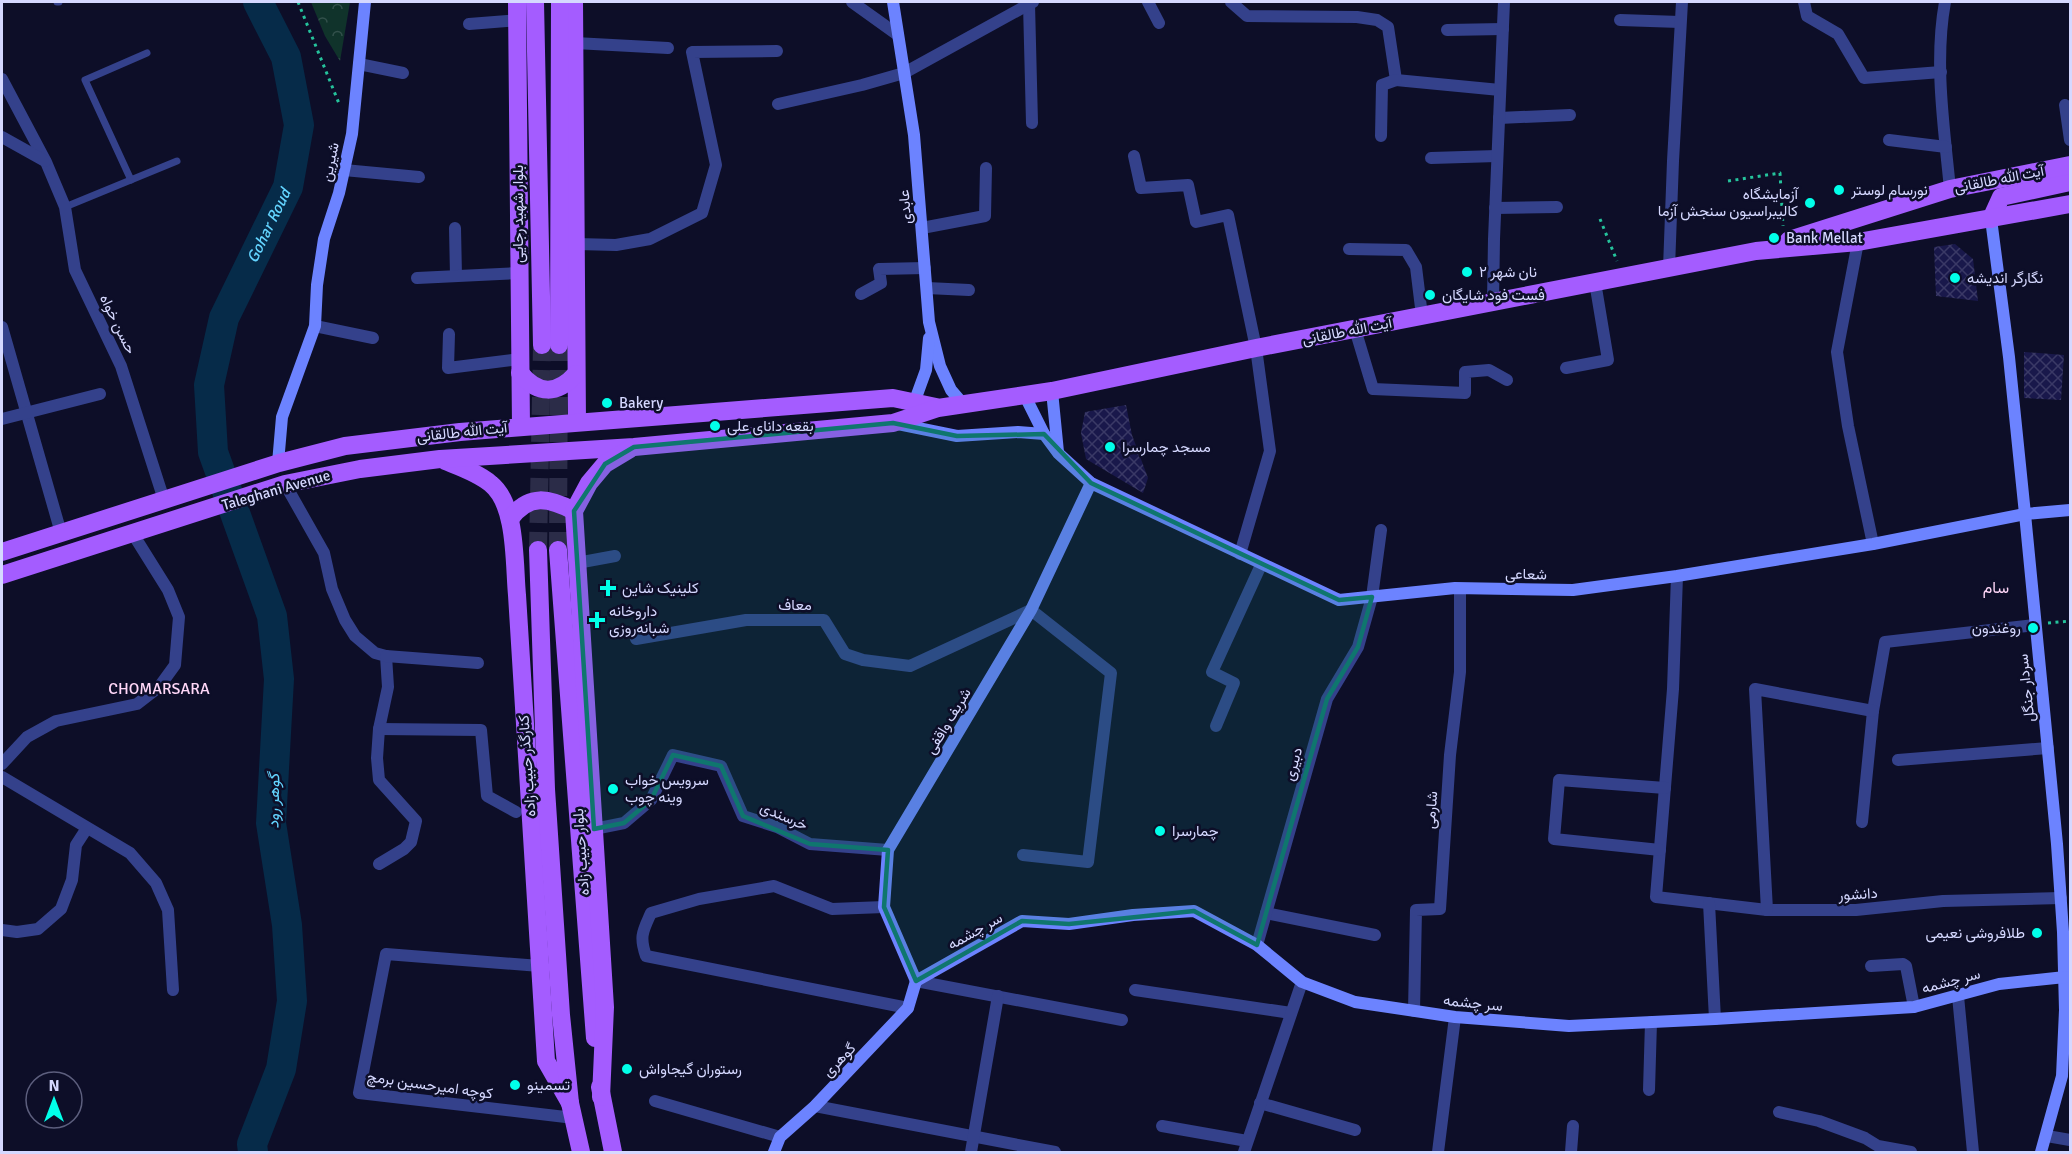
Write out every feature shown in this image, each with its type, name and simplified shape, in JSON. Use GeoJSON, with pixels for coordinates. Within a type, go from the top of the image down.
{"type":"FeatureCollection","features":[{"type":"Feature","properties":{"kind":"main road","name":"بلوار شهید رجایی"},"geometry":{"type":"LineString","coordinates":[[535,2],[551,345],[560,2]]}},
{"type":"Feature","properties":{"kind":"main road"},"geometry":{"type":"LineString","coordinates":[[574,2],[577,422]]}},
{"type":"Feature","properties":{"kind":"main road","name":"بلوار شهید رجایی"},"geometry":{"type":"LineString","coordinates":[[517,11],[521,426]]}},
{"type":"Feature","properties":{"kind":"main road","name":"آیت الله طالقانی"},"geometry":{"type":"LineString","coordinates":[[634,447],[893,423],[938,408],[1052,391],[1256,348],[1756,251],[1950,189],[2070,165]]}},
{"type":"Feature","properties":{"kind":"main road"},"geometry":{"type":"LineString","coordinates":[[1991,219],[2001,197],[2070,182]]}},
{"type":"Feature","properties":{"kind":"main road","name":"آیت الله طالقانی"},"geometry":{"type":"LineString","coordinates":[[1756,251],[1858,242],[2070,204]]}},
{"type":"Feature","properties":{"kind":"main road"},"geometry":{"type":"LineString","coordinates":[[520,366],[530,385],[547,389],[557,389],[567,384],[576,374]]}},
{"type":"Feature","properties":{"kind":"main road","name":"آیت الله طالقانی"},"geometry":{"type":"LineString","coordinates":[[2,552],[278,463],[345,446],[521,426],[893,398],[938,408]]}},
{"type":"Feature","properties":{"kind":"main road"},"geometry":{"type":"LineString","coordinates":[[766,408],[769,435]]}},
{"type":"Feature","properties":{"kind":"main road"},"geometry":{"type":"LineString","coordinates":[[601,1098],[605,1007],[574,511],[589,483],[605,464],[634,447]]}},
{"type":"Feature","properties":{"kind":"main road","name":"Taleghani Avenue"},"geometry":{"type":"LineString","coordinates":[[2,575],[284,485],[360,469],[440,459],[634,447]]}},
{"type":"Feature","properties":{"kind":"main road","name":"کنارگذر حبیب زاده"},"geometry":{"type":"LineString","coordinates":[[440,459],[463,468],[491,484],[505,503],[510,519],[517,595],[546,1061],[572,1111]]}},
{"type":"Feature","properties":{"kind":"main road"},"geometry":{"type":"LineString","coordinates":[[278,463],[284,485]]}},
{"type":"Feature","properties":{"kind":"main road"},"geometry":{"type":"LineString","coordinates":[[510,519],[528,502],[542,500],[556,502],[574,511]]}},
{"type":"Feature","properties":{"kind":"main road","name":"بلوار حبیب زاده"},"geometry":{"type":"LineString","coordinates":[[537,550],[546,789],[561,1015],[572,1111],[582,1152]]}},
{"type":"Feature","properties":{"kind":"main road","name":"بلوار حبیب زاده"},"geometry":{"type":"LineString","coordinates":[[558,550],[592,1012],[601,1098],[614,1152]]}},
{"type":"Feature","properties":{"kind":"street","name":"شیرین"},"geometry":{"type":"LineString","coordinates":[[278,463],[282,417],[315,326],[317,285],[324,239],[339,193],[352,134],[365,2]]}},
{"type":"Feature","properties":{"kind":"street"},"geometry":{"type":"LineString","coordinates":[[852,2],[898,35]]}},
{"type":"Feature","properties":{"kind":"street","name":"عابدی"},"geometry":{"type":"LineString","coordinates":[[893,2],[914,135],[929,322],[940,366],[951,390],[963,404]]}},
{"type":"Feature","properties":{"kind":"street"},"geometry":{"type":"LineString","coordinates":[[1148,2],[1159,23]]}},
{"type":"Feature","properties":{"kind":"street"},"geometry":{"type":"LineString","coordinates":[[1231,2],[1247,16],[1357,17],[1377,20],[1388,27],[1396,80]]}},
{"type":"Feature","properties":{"kind":"street"},"geometry":{"type":"LineString","coordinates":[[1493,302],[1504,2]]}},
{"type":"Feature","properties":{"kind":"street"},"geometry":{"type":"LineString","coordinates":[[1670,268],[1682,2]]}},
{"type":"Feature","properties":{"kind":"street"},"geometry":{"type":"LineString","coordinates":[[1804,2],[1807,16],[1838,34],[1864,78],[1941,72]]}},
{"type":"Feature","properties":{"kind":"street"},"geometry":{"type":"LineString","coordinates":[[1945,2],[1941,23],[1941,72],[1950,189]]}},
{"type":"Feature","properties":{"kind":"street"},"geometry":{"type":"LineString","coordinates":[[777,104],[904,73],[1031,3],[1032,123]]}},
{"type":"Feature","properties":{"kind":"street"},"geometry":{"type":"LineString","coordinates":[[469,24],[517,11]]}},
{"type":"Feature","properties":{"kind":"street"},"geometry":{"type":"LineString","coordinates":[[1620,20],[1680,22]]}},
{"type":"Feature","properties":{"kind":"street"},"geometry":{"type":"LineString","coordinates":[[1447,30],[1503,29]]}},
{"type":"Feature","properties":{"kind":"street"},"geometry":{"type":"LineString","coordinates":[[575,43],[668,48]]}},
{"type":"Feature","properties":{"kind":"street"},"geometry":{"type":"LineString","coordinates":[[577,244],[616,245],[650,239],[702,213],[716,165],[692,52],[777,51]]}},
{"type":"Feature","properties":{"kind":"street"},"geometry":{"type":"LineString","coordinates":[[359,64],[403,74]]}},
{"type":"Feature","properties":{"kind":"street","name":"حسن خواه"},"geometry":{"type":"LineString","coordinates":[[2,79],[46,162],[65,207],[75,270],[121,366],[165,500]]}},
{"type":"Feature","properties":{"kind":"street"},"geometry":{"type":"LineString","coordinates":[[1381,136],[1382,85],[1396,80],[1500,90]]}},
{"type":"Feature","properties":{"kind":"street"},"geometry":{"type":"LineString","coordinates":[[2065,105],[2070,140]]}},
{"type":"Feature","properties":{"kind":"street"},"geometry":{"type":"LineString","coordinates":[[1499,118],[1570,115]]}},
{"type":"Feature","properties":{"kind":"street"},"geometry":{"type":"LineString","coordinates":[[2,137],[46,162]]}},
{"type":"Feature","properties":{"kind":"street"},"geometry":{"type":"LineString","coordinates":[[1889,140],[1946,147]]}},
{"type":"Feature","properties":{"kind":"street"},"geometry":{"type":"LineString","coordinates":[[1134,156],[1141,188],[1188,185],[1196,222],[1228,215],[1256,348],[1270,451],[1240,554]]}},
{"type":"Feature","properties":{"kind":"street"},"geometry":{"type":"LineString","coordinates":[[1431,158],[1497,156]]}},
{"type":"Feature","properties":{"kind":"street"},"geometry":{"type":"LineString","coordinates":[[922,228],[985,216],[986,168]]}},
{"type":"Feature","properties":{"kind":"street"},"geometry":{"type":"LineString","coordinates":[[344,170],[419,177]]}},
{"type":"Feature","properties":{"kind":"street"},"geometry":{"type":"LineString","coordinates":[[1495,208],[1557,207]]}},
{"type":"Feature","properties":{"kind":"street","name":"سردار جنگل"},"geometry":{"type":"LineString","coordinates":[[1991,219],[2009,357],[2048,748],[2063,843],[2061,898],[2067,932],[2065,977],[2068,1010],[2062,1076],[2041,1152]]}},
{"type":"Feature","properties":{"kind":"street"},"geometry":{"type":"LineString","coordinates":[[455,228],[456,276]]}},
{"type":"Feature","properties":{"kind":"street"},"geometry":{"type":"LineString","coordinates":[[1858,242],[1837,352],[1848,426],[1873,544]]}},
{"type":"Feature","properties":{"kind":"street"},"geometry":{"type":"LineString","coordinates":[[1349,249],[1406,250],[1416,267],[1422,316]]}},
{"type":"Feature","properties":{"kind":"street"},"geometry":{"type":"LineString","coordinates":[[861,294],[881,283],[879,269],[925,268]]}},
{"type":"Feature","properties":{"kind":"street"},"geometry":{"type":"LineString","coordinates":[[417,278],[518,273]]}},
{"type":"Feature","properties":{"kind":"street"},"geometry":{"type":"LineString","coordinates":[[1566,368],[1608,360],[1595,282]]}},
{"type":"Feature","properties":{"kind":"street"},"geometry":{"type":"LineString","coordinates":[[927,288],[969,290]]}},
{"type":"Feature","properties":{"kind":"street"},"geometry":{"type":"LineString","coordinates":[[914,403],[926,370],[929,322]]}},
{"type":"Feature","properties":{"kind":"street"},"geometry":{"type":"LineString","coordinates":[[315,326],[373,338]]}},
{"type":"Feature","properties":{"kind":"street"},"geometry":{"type":"LineString","coordinates":[[2,327],[61,532]]}},
{"type":"Feature","properties":{"kind":"street"},"geometry":{"type":"LineString","coordinates":[[1355,329],[1373,389],[1465,393],[1465,372],[1489,370],[1507,380]]}},
{"type":"Feature","properties":{"kind":"street"},"geometry":{"type":"LineString","coordinates":[[449,334],[448,368],[520,366]]}},
{"type":"Feature","properties":{"kind":"street"},"geometry":{"type":"LineString","coordinates":[[1052,391],[1058,453]]}},
{"type":"Feature","properties":{"kind":"street"},"geometry":{"type":"LineString","coordinates":[[2,418],[100,394]]}},
{"type":"Feature","properties":{"kind":"street","name":"شعاعی"},"geometry":{"type":"LineString","coordinates":[[1025,396],[1044,434],[1058,453],[1091,483],[1339,600],[1460,589],[1573,590],[1677,576],[1873,544],[2025,514],[2070,510]]}},
{"type":"Feature","properties":{"kind":"street"},"geometry":{"type":"LineString","coordinates":[[893,423],[957,436],[1018,432],[1044,434]]}},
{"type":"Feature","properties":{"kind":"street","name":"شریف واقفی"},"geometry":{"type":"LineString","coordinates":[[916,981],[884,907],[888,850],[1031,610],[1091,483]]}},
{"type":"Feature","properties":{"kind":"street"},"geometry":{"type":"LineString","coordinates":[[284,485],[324,553],[332,589],[345,620],[355,636],[375,653],[386,656],[478,663]]}},
{"type":"Feature","properties":{"kind":"street","name":"دبیری"},"geometry":{"type":"LineString","coordinates":[[1257,945],[1327,699],[1358,647],[1372,597],[1381,530]]}},
{"type":"Feature","properties":{"kind":"street"},"geometry":{"type":"LineString","coordinates":[[2,764],[27,737],[56,721],[136,704],[159,687],[175,665],[178,617],[168,590],[133,534]]}},
{"type":"Feature","properties":{"kind":"street"},"geometry":{"type":"LineString","coordinates":[[577,563],[615,556]]}},
{"type":"Feature","properties":{"kind":"street"},"geometry":{"type":"LineString","coordinates":[[1216,726],[1234,683],[1212,672],[1261,565]]}},
{"type":"Feature","properties":{"kind":"street"},"geometry":{"type":"LineString","coordinates":[[1665,788],[1559,780],[1554,840],[1660,850],[1673,689],[1677,576]]}},
{"type":"Feature","properties":{"kind":"street","name":"شارمی"},"geometry":{"type":"LineString","coordinates":[[1414,1011],[1416,910],[1440,909],[1450,755],[1460,672],[1460,589]]}},
{"type":"Feature","properties":{"kind":"street"},"geometry":{"type":"LineString","coordinates":[[1023,855],[1088,862],[1112,673],[1031,610]]}},
{"type":"Feature","properties":{"kind":"street","name":"معاف"},"geometry":{"type":"LineString","coordinates":[[636,639],[746,620],[824,620],[845,654],[863,660],[910,666],[1031,610]]}},
{"type":"Feature","properties":{"kind":"street"},"geometry":{"type":"LineString","coordinates":[[1862,822],[1874,711],[1885,642],[2035,625]]}},
{"type":"Feature","properties":{"kind":"street"},"geometry":{"type":"LineString","coordinates":[[379,864],[404,849],[411,842],[416,821],[379,780],[377,758],[379,729],[388,687],[386,656]]}},
{"type":"Feature","properties":{"kind":"street"},"geometry":{"type":"LineString","coordinates":[[1767,910],[1755,689],[1874,711]]}},
{"type":"Feature","properties":{"kind":"street"},"geometry":{"type":"LineString","coordinates":[[379,729],[481,730],[487,796],[516,812]]}},
{"type":"Feature","properties":{"kind":"street"},"geometry":{"type":"LineString","coordinates":[[1898,760],[2048,748]]}},
{"type":"Feature","properties":{"kind":"street","name":"خرسندی"},"geometry":{"type":"LineString","coordinates":[[594,829],[624,823],[651,800],[673,755],[721,766],[743,816],[777,827],[810,844],[888,850]]}},
{"type":"Feature","properties":{"kind":"street"},"geometry":{"type":"LineString","coordinates":[[2,777],[130,853],[156,883],[168,910],[173,990]]}},
{"type":"Feature","properties":{"kind":"street"},"geometry":{"type":"LineString","coordinates":[[2,930],[17,932],[38,929],[61,909],[72,880],[76,845],[87,828]]}},
{"type":"Feature","properties":{"kind":"street","name":"دانشور"},"geometry":{"type":"LineString","coordinates":[[1660,850],[1656,897],[1767,910],[1856,910],[1943,901],[2061,898]]}},
{"type":"Feature","properties":{"kind":"street"},"geometry":{"type":"LineString","coordinates":[[884,907],[832,909],[774,886],[699,899],[651,913],[641,935],[646,956],[908,1008]]}},
{"type":"Feature","properties":{"kind":"street"},"geometry":{"type":"LineString","coordinates":[[1709,903],[1715,1019]]}},
{"type":"Feature","properties":{"kind":"street","name":"سر چشمه"},"geometry":{"type":"LineString","coordinates":[[916,981],[1022,921],[1069,924],[1133,915],[1194,911],[1257,945],[1302,982],[1355,1002],[1455,1017],[1569,1026],[1914,1006],[1999,984],[2065,977]]}},
{"type":"Feature","properties":{"kind":"street"},"geometry":{"type":"LineString","coordinates":[[1266,913],[1375,934]]}},
{"type":"Feature","properties":{"kind":"street","name":"کوچه امیرحسین برمچ"},"geometry":{"type":"LineString","coordinates":[[540,966],[386,954],[358,1093],[572,1111]]}},
{"type":"Feature","properties":{"kind":"street"},"geometry":{"type":"LineString","coordinates":[[1871,966],[1903,964],[1906,966],[1914,1006]]}},
{"type":"Feature","properties":{"kind":"street"},"geometry":{"type":"LineString","coordinates":[[916,981],[1122,1020]]}},
{"type":"Feature","properties":{"kind":"street","name":"گوهری"},"geometry":{"type":"LineString","coordinates":[[774,1152],[780,1137],[815,1106],[908,1008],[916,981]]}},
{"type":"Feature","properties":{"kind":"street"},"geometry":{"type":"LineString","coordinates":[[1162,1126],[1245,1147],[1302,982]]}},
{"type":"Feature","properties":{"kind":"street"},"geometry":{"type":"LineString","coordinates":[[1135,990],[1291,1013]]}},
{"type":"Feature","properties":{"kind":"street"},"geometry":{"type":"LineString","coordinates":[[971,1152],[998,996]]}},
{"type":"Feature","properties":{"kind":"street"},"geometry":{"type":"LineString","coordinates":[[1958,996],[1973,1152]]}},
{"type":"Feature","properties":{"kind":"street"},"geometry":{"type":"LineString","coordinates":[[1438,1152],[1455,1017]]}},
{"type":"Feature","properties":{"kind":"street"},"geometry":{"type":"LineString","coordinates":[[1649,1090],[1651,1022]]}},
{"type":"Feature","properties":{"kind":"street"},"geometry":{"type":"LineString","coordinates":[[655,1101],[780,1137]]}},
{"type":"Feature","properties":{"kind":"street"},"geometry":{"type":"LineString","coordinates":[[1260,1103],[1355,1130]]}},
{"type":"Feature","properties":{"kind":"street"},"geometry":{"type":"LineString","coordinates":[[815,1106],[1055,1152]]}},
{"type":"Feature","properties":{"kind":"street"},"geometry":{"type":"LineString","coordinates":[[1779,1112],[1819,1121],[1865,1138],[1878,1146],[1911,1152]]}},
{"type":"Feature","properties":{"kind":"street"},"geometry":{"type":"LineString","coordinates":[[1571,1152],[1573,1126]]}},
{"type":"Feature","properties":{"kind":"street"},"geometry":{"type":"LineString","coordinates":[[2047,1136],[2070,1140]]}},
{"type":"Feature","properties":{"kind":"lane"},"geometry":{"type":"LineString","coordinates":[[131,180],[85,80],[147,52]]}},
{"type":"Feature","properties":{"kind":"lane"},"geometry":{"type":"LineString","coordinates":[[65,207],[177,161]]}},
{"type":"Feature","properties":{"kind":"path"},"geometry":{"type":"LineString","coordinates":[[298,2],[352,134]]}},
{"type":"Feature","properties":{"kind":"path"},"geometry":{"type":"LineString","coordinates":[[1728,181],[1780,173],[1785,242]]}},
{"type":"Feature","properties":{"kind":"path"},"geometry":{"type":"LineString","coordinates":[[1600,219],[1623,277]]}},
{"type":"Feature","properties":{"kind":"path"},"geometry":{"type":"LineString","coordinates":[[2035,625],[2070,621]]}},
{"type":"Feature","properties":{"kind":"highlighted area"},"geometry":{"type":"Polygon","coordinates":[[[893,423],[957,436],[1044,434],[1091,483],[1339,600],[1372,597],[1358,647],[1327,699],[1257,945],[1194,911],[1069,924],[1022,921],[916,981],[884,907],[888,850],[810,844],[743,816],[721,766],[673,755],[651,800],[624,823],[594,829],[574,511],[605,464],[634,447],[893,423]]]}},
{"type":"Feature","properties":{"kind":"green space"},"geometry":{"type":"Polygon","coordinates":[[[311,2],[350,2],[340,61],[325,36],[311,2]]]}},
{"type":"Feature","properties":{"kind":"building","name":"نگارگر اندیشه"},"geometry":{"type":"Polygon","coordinates":[[[1955,244],[1973,259],[1978,301],[1936,296],[1934,247],[1955,244]]]}},
{"type":"Feature","properties":{"kind":"building"},"geometry":{"type":"Polygon","coordinates":[[[2024,352],[2064,355],[2061,400],[2024,398],[2024,352]]]}},
{"type":"Feature","properties":{"kind":"building","name":"مسجد چمارسرا"},"geometry":{"type":"Polygon","coordinates":[[[1126,405],[1132,435],[1148,478],[1143,493],[1086,459],[1081,433],[1085,412],[1126,405]]]}},
{"type":"Feature","properties":{"kind":"waterway","name":"گوهر رود"},"geometry":{"type":"LineString","coordinates":[[253,1152],[252,1144],[281,1069],[292,1001],[287,925],[271,823],[279,679],[272,616],[213,452],[209,385],[224,318],[288,187],[299,125],[286,57],[258,2]]}},
{"type":"Feature","properties":{"kind":"tunnel"},"geometry":{"type":"LineString","coordinates":[[538,550],[542,345]]}},
{"type":"Feature","properties":{"kind":"tunnel"},"geometry":{"type":"LineString","coordinates":[[558,550],[559,345]]}},
{"type":"Feature","properties":{"kind":"place","name":"نورسام لوستر"},"geometry":{"type":"Point","coordinates":[1839,190]}},
{"type":"Feature","properties":{"kind":"place","name":"آزمایشگاه کالیبراسیون سنجش آزما"},"geometry":{"type":"Point","coordinates":[1810,203]}},
{"type":"Feature","properties":{"kind":"place","name":"Bank Mellat"},"geometry":{"type":"Point","coordinates":[1774,238]}},
{"type":"Feature","properties":{"kind":"place","name":"نان شهر ۲"},"geometry":{"type":"Point","coordinates":[1467,272]}},
{"type":"Feature","properties":{"kind":"place","name":"نگارگر اندیشه"},"geometry":{"type":"Point","coordinates":[1955,278]}},
{"type":"Feature","properties":{"kind":"place","name":"فست فود شایگان"},"geometry":{"type":"Point","coordinates":[1430,295]}},
{"type":"Feature","properties":{"kind":"place","name":"Bakery"},"geometry":{"type":"Point","coordinates":[607,403]}},
{"type":"Feature","properties":{"kind":"place","name":"بقعه دانای علی"},"geometry":{"type":"Point","coordinates":[715,426]}},
{"type":"Feature","properties":{"kind":"place","name":"مسجد چمارسرا"},"geometry":{"type":"Point","coordinates":[1110,447]}},
{"type":"Feature","properties":{"kind":"place","name":"کلینیک شاین"},"geometry":{"type":"Point","coordinates":[608,588]}},
{"type":"Feature","properties":{"kind":"place","name":"داروخانه شبانه‌روزی"},"geometry":{"type":"Point","coordinates":[597,620]}},
{"type":"Feature","properties":{"kind":"place","name":"روغندون"},"geometry":{"type":"Point","coordinates":[2033,628]}},
{"type":"Feature","properties":{"kind":"place","name":"سرویس خواب وینه چوب"},"geometry":{"type":"Point","coordinates":[613,789]}},
{"type":"Feature","properties":{"kind":"place","name":"چمارسرا"},"geometry":{"type":"Point","coordinates":[1160,831]}},
{"type":"Feature","properties":{"kind":"place","name":"طلافروشی نعیمی"},"geometry":{"type":"Point","coordinates":[2037,933]}},
{"type":"Feature","properties":{"kind":"place","name":"رستوران گیجاواش"},"geometry":{"type":"Point","coordinates":[627,1069]}},
{"type":"Feature","properties":{"kind":"place","name":"تسمینو"},"geometry":{"type":"Point","coordinates":[515,1085]}},
{"type":"Feature","properties":{"kind":"district","name":"سام"},"geometry":{"type":"Point","coordinates":[1996,588]}},
{"type":"Feature","properties":{"kind":"district","name":"CHOMARSARA"},"geometry":{"type":"Point","coordinates":[159,689]}},
{"type":"Feature","properties":{"kind":"water label","name":"Gohar Roud"},"geometry":{"type":"Point","coordinates":[268,226]}}]}
